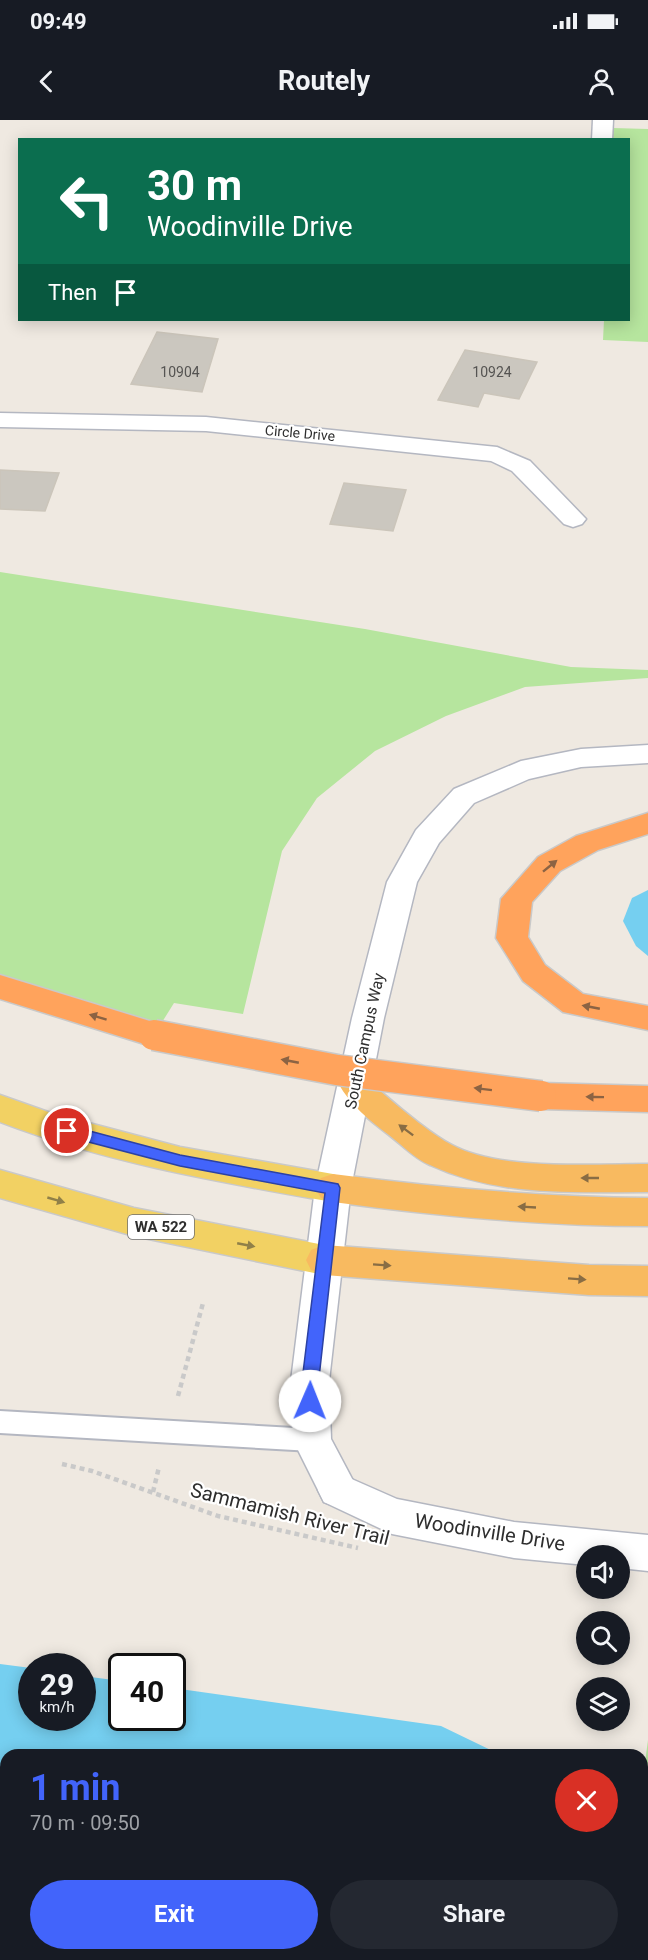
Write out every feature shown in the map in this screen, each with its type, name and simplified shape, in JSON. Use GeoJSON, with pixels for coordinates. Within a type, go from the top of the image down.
{"type":"FeatureCollection","features":[{"type":"Feature","properties":{"kind":"highway"},"geometry":{"type":"LineString","coordinates":[[648,823],[587,843],[549,864],[517,899],[512,938],[534,973],[574,1004],[648,1018]]}},
{"type":"Feature","properties":{"kind":"highway"},"geometry":{"type":"LineString","coordinates":[[0,987],[154,1035],[338,1070],[542,1096],[648,1099]]}},
{"type":"Feature","properties":{"kind":"highway"},"geometry":{"type":"LineString","coordinates":[[355,1083],[372,1104],[440,1155],[475,1168],[535,1178],[648,1178]]}},
{"type":"Feature","properties":{"kind":"highway"},"geometry":{"type":"LineString","coordinates":[[333,1188],[432,1201],[648,1212]]}},
{"type":"Feature","properties":{"kind":"highway","name":"WA 522"},"geometry":{"type":"LineString","coordinates":[[324,1260],[589,1280],[648,1281]]}},
{"type":"Feature","properties":{"kind":"main road"},"geometry":{"type":"LineString","coordinates":[[0,1108],[45,1125],[180,1161],[333,1188]]}},
{"type":"Feature","properties":{"kind":"main road","name":"WA 522"},"geometry":{"type":"LineString","coordinates":[[0,1184],[134,1222],[324,1260]]}},
{"type":"Feature","properties":{"kind":"street"},"geometry":{"type":"LineString","coordinates":[[602,138],[603,120]]}},
{"type":"Feature","properties":{"kind":"street","name":"Circle Drive"},"geometry":{"type":"LineString","coordinates":[[0,420],[207,424],[497,454],[521,466],[573,519]]}},
{"type":"Feature","properties":{"kind":"street","name":"South Campus Way"},"geometry":{"type":"LineString","coordinates":[[338,1491],[312,1440],[310,1381],[333,1188],[368,1018],[402,882],[427,837],[464,796],[521,771],[581,758],[648,754]]}},
{"type":"Feature","properties":{"kind":"street","name":"Woodinville Drive"},"geometry":{"type":"LineString","coordinates":[[338,1491],[392,1516],[514,1540],[648,1553]]}},
{"type":"Feature","properties":{"kind":"lane"},"geometry":{"type":"LineString","coordinates":[[0,1422],[312,1440]]}},
{"type":"Feature","properties":{"kind":"path","name":"Sammamish River Trail"},"geometry":{"type":"LineString","coordinates":[[58,1463],[92,1471],[218,1516],[362,1549]]}},
{"type":"Feature","properties":{"kind":"green space"},"geometry":{"type":"Polygon","coordinates":[[[613,128],[648,129],[648,342],[603,340],[604,321],[630,321],[630,138],[612,138],[613,128]]]}},
{"type":"Feature","properties":{"kind":"green space"},"geometry":{"type":"Polygon","coordinates":[[[0,572],[365,629],[571,667],[648,670],[648,678],[525,687],[446,716],[375,751],[317,798],[282,851],[243,1014],[174,1003],[154,1035],[0,987],[0,572]]]}},
{"type":"Feature","properties":{"kind":"water"},"geometry":{"type":"Polygon","coordinates":[[[648,890],[648,956],[636,946],[623,921],[632,898],[648,890]]]}},
{"type":"Feature","properties":{"kind":"water"},"geometry":{"type":"Polygon","coordinates":[[[0,1664],[18,1666],[18,1731],[96,1731],[96,1678],[108,1679],[108,1731],[186,1731],[186,1690],[441,1726],[489,1749],[0,1749],[0,1664]]]}},
{"type":"Feature","properties":{"kind":"building"},"geometry":{"type":"Polygon","coordinates":[[[157,332],[218,339],[202,392],[131,384],[157,332]]]}},
{"type":"Feature","properties":{"kind":"building"},"geometry":{"type":"Polygon","coordinates":[[[465,350],[537,362],[519,399],[484,393],[478,407],[438,400],[465,350]]]}},
{"type":"Feature","properties":{"kind":"building"},"geometry":{"type":"Polygon","coordinates":[[[0,470],[59,473],[45,511],[0,509],[0,470]]]}},
{"type":"Feature","properties":{"kind":"building"},"geometry":{"type":"Polygon","coordinates":[[[344,483],[406,490],[393,531],[330,524],[344,483]]]}},
{"type":"Feature","properties":{"kind":"route"},"geometry":{"type":"LineString","coordinates":[[67,1131],[180,1161],[333,1188],[310,1381],[310,1401]]}}]}
